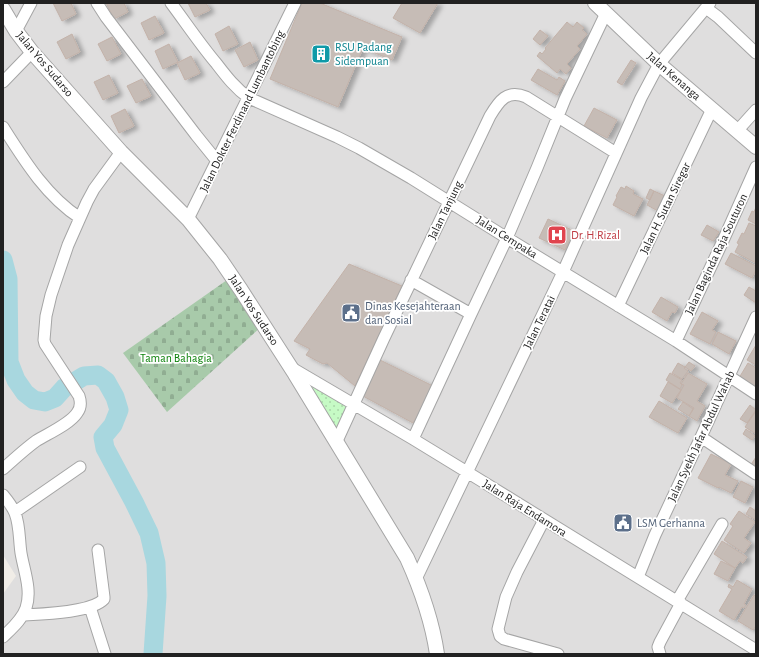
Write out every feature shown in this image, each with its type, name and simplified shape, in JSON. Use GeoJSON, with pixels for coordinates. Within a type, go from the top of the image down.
{"type":"FeatureCollection","features":[{"type":"Feature","properties":{"kind":"street"},"geometry":{"type":"LineString","coordinates":[[16,31],[31,3]]}},
{"type":"Feature","properties":{"kind":"street"},"geometry":{"type":"LineString","coordinates":[[97,3],[106,17],[217,161]]}},
{"type":"Feature","properties":{"kind":"street","name":"Jalan Cempaka"},"geometry":{"type":"LineString","coordinates":[[171,3],[208,53],[234,85],[248,98],[337,137],[411,178],[676,341],[756,394]]}},
{"type":"Feature","properties":{"kind":"street","name":"Jalan Dokter Ferdinand Lumbantobing"},"geometry":{"type":"LineString","coordinates":[[188,219],[295,3]]}},
{"type":"Feature","properties":{"kind":"street","name":"Jalan Kenanga"},"geometry":{"type":"LineString","coordinates":[[595,3],[659,64],[756,147]]}},
{"type":"Feature","properties":{"kind":"street"},"geometry":{"type":"LineString","coordinates":[[708,5],[718,17],[756,53]]}},
{"type":"Feature","properties":{"kind":"street","name":"Jalan Teratai"},"geometry":{"type":"LineString","coordinates":[[416,579],[563,272],[641,98],[659,64],[708,5]]}},
{"type":"Feature","properties":{"kind":"street","name":"Jalan Yos Sudarso"},"geometry":{"type":"LineString","coordinates":[[3,9],[16,31],[32,52],[122,152],[188,219],[220,259],[241,290],[292,368],[407,558],[428,610],[437,654]]}},
{"type":"Feature","properties":{"kind":"street"},"geometry":{"type":"LineString","coordinates":[[413,439],[470,314],[507,238],[565,99],[606,13]]}},
{"type":"Feature","properties":{"kind":"street"},"geometry":{"type":"LineString","coordinates":[[3,82],[32,52]]}},
{"type":"Feature","properties":{"kind":"street","name":"Jalan Tanjung"},"geometry":{"type":"LineString","coordinates":[[336,443],[411,280],[450,202],[490,116],[498,103],[508,96],[520,95],[526,97],[616,153]]}},
{"type":"Feature","properties":{"kind":"street","name":"Jalan H. Sutan Siregar"},"geometry":{"type":"LineString","coordinates":[[618,306],[712,109]]}},
{"type":"Feature","properties":{"kind":"street"},"geometry":{"type":"LineString","coordinates":[[737,131],[756,110]]}},
{"type":"Feature","properties":{"kind":"street"},"geometry":{"type":"LineString","coordinates":[[3,128],[42,183],[55,198],[80,218]]}},
{"type":"Feature","properties":{"kind":"street"},"geometry":{"type":"LineString","coordinates":[[3,469],[35,442],[68,422],[77,413],[80,398],[45,344],[46,316],[60,267],[80,218],[94,189],[122,152]]}},
{"type":"Feature","properties":{"kind":"street","name":"Jalan Baginda Raja Souturon"},"geometry":{"type":"LineString","coordinates":[[676,341],[756,167]]}},
{"type":"Feature","properties":{"kind":"street"},"geometry":{"type":"LineString","coordinates":[[411,280],[470,314]]}},
{"type":"Feature","properties":{"kind":"street","name":"Jalan Syekh Jafar Abdul Wahab"},"geometry":{"type":"LineString","coordinates":[[638,577],[655,535],[756,317]]}},
{"type":"Feature","properties":{"kind":"street","name":"Jalan Raja Endamora"},"geometry":{"type":"LineString","coordinates":[[292,368],[413,439],[756,650]]}},
{"type":"Feature","properties":{"kind":"street"},"geometry":{"type":"LineString","coordinates":[[701,437],[756,474]]}},
{"type":"Feature","properties":{"kind":"street"},"geometry":{"type":"LineString","coordinates":[[15,512],[80,467]]}},
{"type":"Feature","properties":{"kind":"street"},"geometry":{"type":"LineString","coordinates":[[3,495],[15,512],[18,521],[28,585],[28,604],[23,615],[3,637]]}},
{"type":"Feature","properties":{"kind":"street"},"geometry":{"type":"LineString","coordinates":[[544,520],[506,597],[498,629],[500,636],[504,639],[558,654]]}},
{"type":"Feature","properties":{"kind":"street"},"geometry":{"type":"LineString","coordinates":[[660,654],[658,647],[679,602],[722,524]]}},
{"type":"Feature","properties":{"kind":"street"},"geometry":{"type":"LineString","coordinates":[[23,615],[68,612],[99,603],[104,599],[98,550]]}},
{"type":"Feature","properties":{"kind":"street"},"geometry":{"type":"LineString","coordinates":[[90,606],[105,654]]}},
{"type":"Feature","properties":{"kind":"shaded area"},"geometry":{"type":"Polygon","coordinates":[[[3,3],[756,3],[756,654],[3,654],[3,594],[16,576],[3,555],[3,3]]]}},
{"type":"Feature","properties":{"kind":"green space","name":"Taman Bahagia"},"geometry":{"type":"Polygon","coordinates":[[[227,280],[261,327],[167,412],[123,353],[227,280]]]}},
{"type":"Feature","properties":{"kind":"green space"},"geometry":{"type":"Polygon","coordinates":[[[296,374],[351,405],[336,438],[296,374]]]}},
{"type":"Feature","properties":{"kind":"building"},"geometry":{"type":"Polygon","coordinates":[[[53,3],[71,3],[76,14],[62,21],[53,3]]]}},
{"type":"Feature","properties":{"kind":"building"},"geometry":{"type":"Polygon","coordinates":[[[106,3],[124,3],[128,12],[114,19],[106,3]]]}},
{"type":"Feature","properties":{"kind":"building"},"geometry":{"type":"Polygon","coordinates":[[[188,3],[206,3],[210,10],[195,17],[188,3]]]}},
{"type":"Feature","properties":{"kind":"building","name":"RSU Padang Sidempuan"},"geometry":{"type":"Polygon","coordinates":[[[302,3],[320,3],[402,37],[392,60],[363,48],[338,107],[270,79],[302,3]]]}},
{"type":"Feature","properties":{"kind":"building"},"geometry":{"type":"Polygon","coordinates":[[[402,3],[438,3],[420,33],[393,18],[402,3]]]}},
{"type":"Feature","properties":{"kind":"building"},"geometry":{"type":"Polygon","coordinates":[[[155,16],[164,33],[149,40],[141,23],[155,16]]]}},
{"type":"Feature","properties":{"kind":"building"},"geometry":{"type":"Polygon","coordinates":[[[567,22],[573,27],[577,22],[584,28],[582,30],[587,34],[577,46],[580,49],[567,64],[571,68],[566,74],[560,69],[557,73],[537,56],[540,52],[542,54],[546,49],[545,48],[567,22]]]}},
{"type":"Feature","properties":{"kind":"building"},"geometry":{"type":"Polygon","coordinates":[[[229,26],[238,44],[223,51],[215,34],[229,26]]]}},
{"type":"Feature","properties":{"kind":"building"},"geometry":{"type":"Polygon","coordinates":[[[540,30],[548,36],[540,45],[533,39],[540,30]]]}},
{"type":"Feature","properties":{"kind":"building"},"geometry":{"type":"Polygon","coordinates":[[[72,34],[80,52],[66,59],[57,42],[72,34]]]}},
{"type":"Feature","properties":{"kind":"building"},"geometry":{"type":"Polygon","coordinates":[[[112,37],[121,54],[107,61],[98,44],[112,37]]]}},
{"type":"Feature","properties":{"kind":"building"},"geometry":{"type":"Polygon","coordinates":[[[250,42],[258,60],[244,67],[235,50],[250,42]]]}},
{"type":"Feature","properties":{"kind":"building"},"geometry":{"type":"Polygon","coordinates":[[[169,44],[178,62],[163,69],[155,51],[169,44]]]}},
{"type":"Feature","properties":{"kind":"building"},"geometry":{"type":"Polygon","coordinates":[[[191,56],[200,73],[185,80],[177,63],[191,56]]]}},
{"type":"Feature","properties":{"kind":"building"},"geometry":{"type":"Polygon","coordinates":[[[631,60],[636,63],[622,85],[617,82],[631,60]]]}},
{"type":"Feature","properties":{"kind":"building"},"geometry":{"type":"Polygon","coordinates":[[[538,69],[557,80],[559,77],[565,81],[557,95],[531,80],[538,69]]]}},
{"type":"Feature","properties":{"kind":"building"},"geometry":{"type":"Polygon","coordinates":[[[109,75],[118,93],[103,100],[94,82],[109,75]]]}},
{"type":"Feature","properties":{"kind":"building"},"geometry":{"type":"Polygon","coordinates":[[[142,79],[151,96],[136,103],[127,86],[142,79]]]}},
{"type":"Feature","properties":{"kind":"building"},"geometry":{"type":"Polygon","coordinates":[[[594,108],[617,120],[607,138],[584,126],[594,108]]]}},
{"type":"Feature","properties":{"kind":"building"},"geometry":{"type":"Polygon","coordinates":[[[125,109],[134,126],[119,133],[111,116],[125,109]]]}},
{"type":"Feature","properties":{"kind":"building"},"geometry":{"type":"Polygon","coordinates":[[[626,186],[634,191],[633,194],[643,199],[634,216],[613,205],[621,187],[625,189],[626,186]]]}},
{"type":"Feature","properties":{"kind":"building"},"geometry":{"type":"Polygon","coordinates":[[[650,189],[654,191],[650,200],[646,198],[650,189]]]}},
{"type":"Feature","properties":{"kind":"building"},"geometry":{"type":"Polygon","coordinates":[[[654,191],[665,196],[658,211],[647,205],[654,191]]]}},
{"type":"Feature","properties":{"kind":"building"},"geometry":{"type":"Polygon","coordinates":[[[756,207],[756,224],[748,220],[752,211],[754,212],[756,207]]]}},
{"type":"Feature","properties":{"kind":"building","name":"Dr. H.Rizal"},"geometry":{"type":"Polygon","coordinates":[[[548,219],[574,231],[565,250],[539,238],[548,219]]]}},
{"type":"Feature","properties":{"kind":"building"},"geometry":{"type":"Polygon","coordinates":[[[749,223],[756,226],[756,263],[735,252],[739,244],[737,243],[742,233],[744,234],[749,223]]]}},
{"type":"Feature","properties":{"kind":"building"},"geometry":{"type":"Polygon","coordinates":[[[707,225],[719,232],[713,241],[701,235],[707,225]]]}},
{"type":"Feature","properties":{"kind":"building"},"geometry":{"type":"Polygon","coordinates":[[[731,253],[756,266],[756,270],[752,278],[725,264],[731,253]]]}},
{"type":"Feature","properties":{"kind":"building","name":"Dinas Kesejahteraan dan Sosial"},"geometry":{"type":"Polygon","coordinates":[[[349,264],[402,286],[355,386],[327,363],[323,364],[306,355],[310,349],[294,341],[349,264]]]}},
{"type":"Feature","properties":{"kind":"building"},"geometry":{"type":"Polygon","coordinates":[[[749,287],[756,291],[756,303],[744,295],[749,287]]]}},
{"type":"Feature","properties":{"kind":"building"},"geometry":{"type":"Polygon","coordinates":[[[661,297],[678,307],[675,313],[672,312],[667,321],[652,312],[661,297]]]}},
{"type":"Feature","properties":{"kind":"building"},"geometry":{"type":"Polygon","coordinates":[[[702,312],[718,321],[712,330],[716,332],[710,344],[690,334],[702,312]]]}},
{"type":"Feature","properties":{"kind":"building"},"geometry":{"type":"Polygon","coordinates":[[[718,332],[736,341],[729,354],[712,344],[718,332]]]}},
{"type":"Feature","properties":{"kind":"building"},"geometry":{"type":"Polygon","coordinates":[[[756,345],[756,365],[747,360],[756,345]]]}},
{"type":"Feature","properties":{"kind":"building"},"geometry":{"type":"Polygon","coordinates":[[[378,359],[435,387],[413,423],[361,395],[378,359]]]}},
{"type":"Feature","properties":{"kind":"building"},"geometry":{"type":"Polygon","coordinates":[[[689,362],[695,366],[691,371],[685,367],[689,362]]]}},
{"type":"Feature","properties":{"kind":"building"},"geometry":{"type":"Polygon","coordinates":[[[678,363],[685,367],[684,368],[688,371],[682,379],[672,373],[678,363]]]}},
{"type":"Feature","properties":{"kind":"building"},"geometry":{"type":"Polygon","coordinates":[[[748,363],[756,368],[756,389],[739,378],[748,363]]]}},
{"type":"Feature","properties":{"kind":"building"},"geometry":{"type":"Polygon","coordinates":[[[670,373],[682,380],[680,383],[682,385],[680,389],[666,380],[670,373]]]}},
{"type":"Feature","properties":{"kind":"building"},"geometry":{"type":"Polygon","coordinates":[[[688,373],[707,384],[697,401],[705,406],[697,421],[689,416],[694,408],[677,398],[684,385],[681,384],[688,373]]]}},
{"type":"Feature","properties":{"kind":"building"},"geometry":{"type":"Polygon","coordinates":[[[668,382],[681,390],[672,403],[660,396],[668,382]]]}},
{"type":"Feature","properties":{"kind":"building"},"geometry":{"type":"Polygon","coordinates":[[[659,401],[687,418],[678,433],[649,417],[659,401]]]}},
{"type":"Feature","properties":{"kind":"building"},"geometry":{"type":"Polygon","coordinates":[[[683,402],[693,409],[689,416],[678,409],[683,402]]]}},
{"type":"Feature","properties":{"kind":"building"},"geometry":{"type":"Polygon","coordinates":[[[750,405],[756,410],[747,423],[740,419],[750,405]]]}},
{"type":"Feature","properties":{"kind":"building"},"geometry":{"type":"Polygon","coordinates":[[[756,411],[756,434],[745,427],[756,411]]]}},
{"type":"Feature","properties":{"kind":"building"},"geometry":{"type":"Polygon","coordinates":[[[746,429],[755,436],[752,440],[743,434],[746,429]]]}},
{"type":"Feature","properties":{"kind":"building"},"geometry":{"type":"Polygon","coordinates":[[[711,454],[731,464],[725,475],[738,481],[731,493],[698,478],[711,454]]]}},
{"type":"Feature","properties":{"kind":"building"},"geometry":{"type":"Polygon","coordinates":[[[756,457],[756,469],[750,466],[756,457]]]}},
{"type":"Feature","properties":{"kind":"building"},"geometry":{"type":"Polygon","coordinates":[[[741,481],[753,487],[745,503],[733,497],[741,481]]]}},
{"type":"Feature","properties":{"kind":"building"},"geometry":{"type":"Polygon","coordinates":[[[750,507],[756,511],[756,520],[746,514],[750,507]]]}},
{"type":"Feature","properties":{"kind":"building"},"geometry":{"type":"Polygon","coordinates":[[[739,511],[755,522],[744,538],[751,543],[744,553],[724,540],[733,526],[730,524],[739,511]]]}},
{"type":"Feature","properties":{"kind":"building"},"geometry":{"type":"Polygon","coordinates":[[[722,541],[747,557],[743,563],[740,561],[735,568],[714,554],[722,541]]]}},
{"type":"Feature","properties":{"kind":"building"},"geometry":{"type":"Polygon","coordinates":[[[721,561],[735,568],[728,581],[714,574],[721,561]]]}},
{"type":"Feature","properties":{"kind":"building"},"geometry":{"type":"Polygon","coordinates":[[[737,580],[752,589],[744,604],[746,605],[744,608],[742,607],[734,620],[719,611],[732,589],[728,587],[729,584],[733,587],[737,580]]]}},
{"type":"Feature","properties":{"kind":"building"},"geometry":{"type":"Polygon","coordinates":[[[754,595],[756,596],[756,626],[753,630],[738,621],[754,595]]]}},
{"type":"Feature","properties":{"kind":"waterway"},"geometry":{"type":"LineString","coordinates":[[3,260],[8,279],[9,362],[16,380],[25,393],[34,400],[45,402],[55,398],[64,388],[84,376],[98,375],[106,381],[115,397],[119,410],[113,425],[103,437],[105,448],[149,533],[156,563],[157,596],[153,654]]}},
{"type":"Feature","properties":{"kind":"place","name":"RSU Padang Sidempuan"},"geometry":{"type":"Point","coordinates":[321,54]}},
{"type":"Feature","properties":{"kind":"place","name":"Dr. H.Rizal"},"geometry":{"type":"Point","coordinates":[557,235]}},
{"type":"Feature","properties":{"kind":"place","name":"Dinas Kesejahteraan dan Sosial"},"geometry":{"type":"Point","coordinates":[351,313]}},
{"type":"Feature","properties":{"kind":"place","name":"LSM Gerhanna"},"geometry":{"type":"Point","coordinates":[623,523]}}]}
